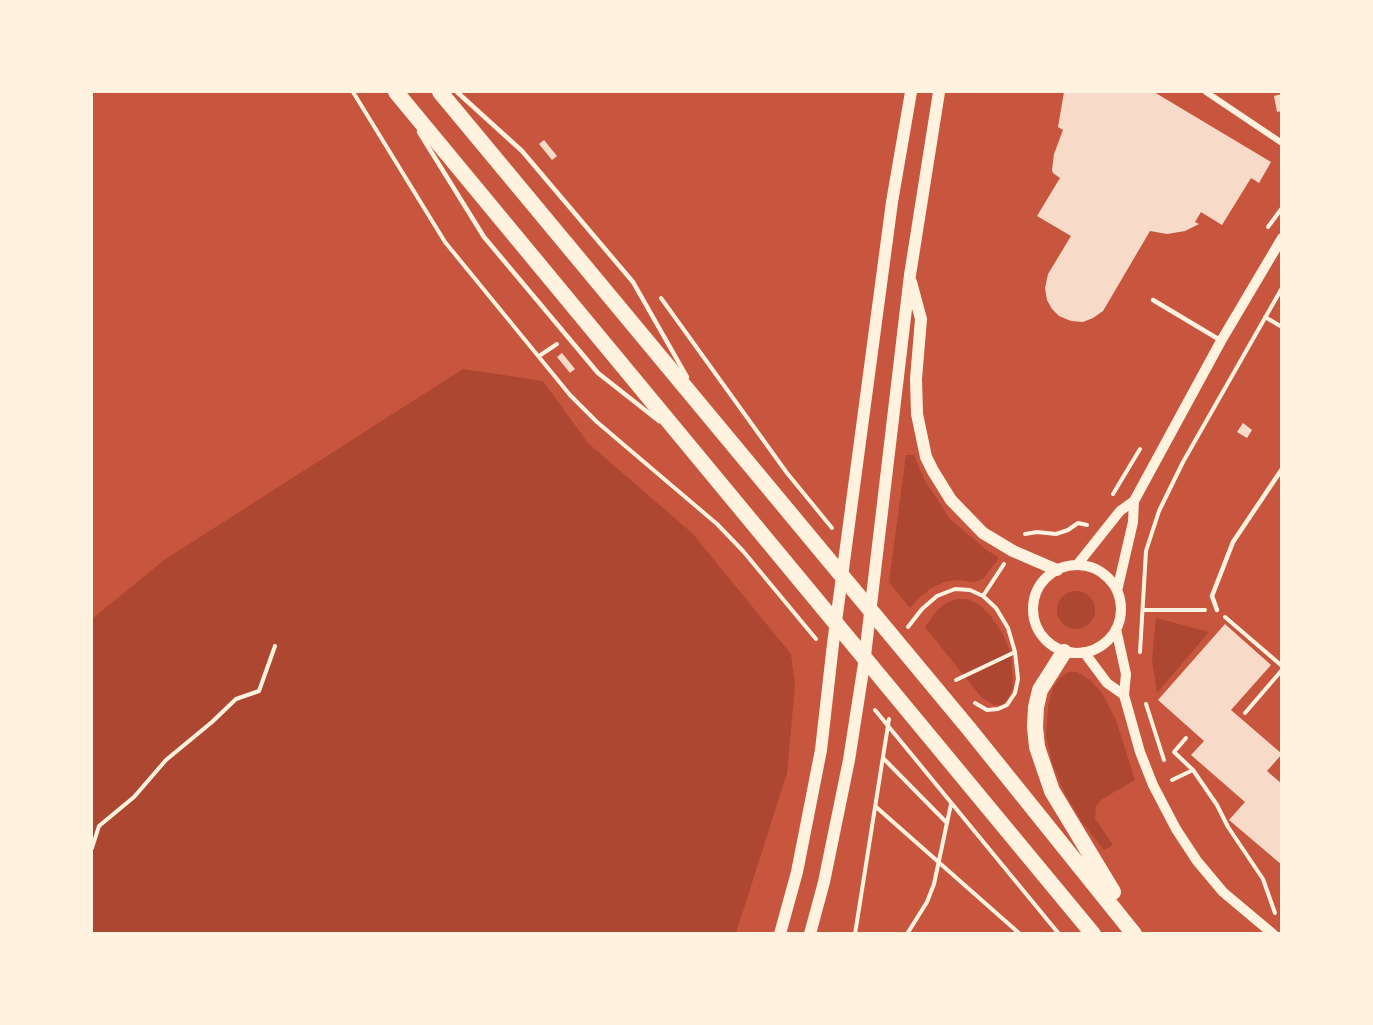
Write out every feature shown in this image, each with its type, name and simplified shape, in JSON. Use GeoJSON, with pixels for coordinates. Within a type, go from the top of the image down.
{"type":"FeatureCollection","features":[{"type":"Feature","properties":{"kind":"highway"},"geometry":{"type":"LineString","coordinates":[[395,92],[1093,933]]}},
{"type":"Feature","properties":{"kind":"highway"},"geometry":{"type":"LineString","coordinates":[[440,92],[1136,933]]}},
{"type":"Feature","properties":{"kind":"highway"},"geometry":{"type":"LineString","coordinates":[[1064,651],[1040,690],[1036,707],[1037,747],[1052,791],[1136,933]]}},
{"type":"Feature","properties":{"kind":"main road"},"geometry":{"type":"LineString","coordinates":[[780,933],[796,872],[821,750],[892,202],[911,92]]}},
{"type":"Feature","properties":{"kind":"main road"},"geometry":{"type":"LineString","coordinates":[[810,933],[824,882],[864,664],[909,275],[939,92]]}},
{"type":"Feature","properties":{"kind":"main road"},"geometry":{"type":"LineString","coordinates":[[909,275],[921,319],[916,379],[917,414],[926,457],[933,471],[951,500],[983,533],[1013,551],[1057,570]]}},
{"type":"Feature","properties":{"kind":"street"},"geometry":{"type":"LineString","coordinates":[[1206,92],[1281,143]]}},
{"type":"Feature","properties":{"kind":"street"},"geometry":{"type":"LineString","coordinates":[[1117,591],[1133,522],[1134,501],[1221,341],[1281,237]]}},
{"type":"Feature","properties":{"kind":"street"},"geometry":{"type":"LineString","coordinates":[[1077,565],[1120,511],[1134,501]]}},
{"type":"Feature","properties":{"kind":"street"},"geometry":{"type":"LineString","coordinates":[[1077,565],[1091,567],[1113,584],[1122,610],[1113,636],[1102,646],[1077,654],[1064,651],[1045,639],[1034,618],[1035,595],[1048,576],[1057,570],[1077,565]]}},
{"type":"Feature","properties":{"kind":"street"},"geometry":{"type":"LineString","coordinates":[[1116,629],[1126,674],[1124,695],[1140,752],[1153,785],[1176,829],[1197,861],[1223,892],[1272,933]]}},
{"type":"Feature","properties":{"kind":"street"},"geometry":{"type":"LineString","coordinates":[[1084,652],[1107,683],[1124,695]]}},
{"type":"Feature","properties":{"kind":"lane"},"geometry":{"type":"LineString","coordinates":[[395,92],[492,246],[598,373],[685,442]]}},
{"type":"Feature","properties":{"kind":"lane"},"geometry":{"type":"LineString","coordinates":[[457,92],[522,151],[633,282],[707,414]]}},
{"type":"Feature","properties":{"kind":"lane"},"geometry":{"type":"LineString","coordinates":[[1153,300],[1221,341]]}},
{"type":"Feature","properties":{"kind":"lane"},"geometry":{"type":"LineString","coordinates":[[1217,610],[1212,596],[1233,543],[1281,469]]}},
{"type":"Feature","properties":{"kind":"path"},"geometry":{"type":"LineString","coordinates":[[353,92],[445,242],[584,410],[717,524],[769,582]]}},
{"type":"Feature","properties":{"kind":"path"},"geometry":{"type":"LineString","coordinates":[[1267,229],[1281,208]]}},
{"type":"Feature","properties":{"kind":"path"},"geometry":{"type":"LineString","coordinates":[[1140,653],[1146,551],[1159,511],[1183,462],[1281,288]]}},
{"type":"Feature","properties":{"kind":"path"},"geometry":{"type":"LineString","coordinates":[[1265,317],[1281,327]]}},
{"type":"Feature","properties":{"kind":"path"},"geometry":{"type":"LineString","coordinates":[[539,356],[556,343],[562,350]]}},
{"type":"Feature","properties":{"kind":"path"},"geometry":{"type":"LineString","coordinates":[[1107,502],[1144,443]]}},
{"type":"Feature","properties":{"kind":"path"},"geometry":{"type":"LineString","coordinates":[[1025,534],[1037,532],[1056,534],[1078,523],[1087,525],[1094,518]]}},
{"type":"Feature","properties":{"kind":"path"},"geometry":{"type":"LineString","coordinates":[[982,596],[1004,564]]}},
{"type":"Feature","properties":{"kind":"path"},"geometry":{"type":"LineString","coordinates":[[1143,610],[1217,610],[1281,668],[1245,713]]}},
{"type":"Feature","properties":{"kind":"path"},"geometry":{"type":"LineString","coordinates":[[92,848],[99,826],[134,797],[166,760],[236,699],[259,690],[275,646]]}},
{"type":"Feature","properties":{"kind":"path"},"geometry":{"type":"LineString","coordinates":[[957,680],[1015,652]]}},
{"type":"Feature","properties":{"kind":"path"},"geometry":{"type":"LineString","coordinates":[[1146,703],[1176,790]]}},
{"type":"Feature","properties":{"kind":"path"},"geometry":{"type":"LineString","coordinates":[[1185,738],[1174,752],[1192,770],[1217,805],[1228,827],[1263,879],[1273,913],[1281,919]]}},
{"type":"Feature","properties":{"kind":"path"},"geometry":{"type":"LineString","coordinates":[[883,758],[946,823]]}},
{"type":"Feature","properties":{"kind":"path"},"geometry":{"type":"LineString","coordinates":[[1172,780],[1192,770]]}},
{"type":"Feature","properties":{"kind":"path"},"geometry":{"type":"LineString","coordinates":[[935,782],[1059,933]]}},
{"type":"Feature","properties":{"kind":"path"},"geometry":{"type":"LineString","coordinates":[[907,933],[927,902],[934,884],[951,803]]}},
{"type":"Feature","properties":{"kind":"path"},"geometry":{"type":"LineString","coordinates":[[855,933],[875,806],[1020,933]]}},
{"type":"Feature","properties":{"kind":"shaded area"},"geometry":{"type":"Polygon","coordinates":[[[463,369],[543,381],[588,443],[693,534],[791,654],[795,685],[787,773],[736,933],[92,934],[92,619],[164,560],[463,369]]]}},
{"type":"Feature","properties":{"kind":"shaded area"},"geometry":{"type":"Polygon","coordinates":[[[906,455],[914,455],[924,479],[950,519],[999,558],[983,579],[975,582],[958,580],[944,582],[930,589],[910,608],[889,582],[906,455]]]}},
{"type":"Feature","properties":{"kind":"shaded area"},"geometry":{"type":"Polygon","coordinates":[[[1076,591],[1089,597],[1095,610],[1089,623],[1076,629],[1063,623],[1057,610],[1063,597],[1076,591]]]}},
{"type":"Feature","properties":{"kind":"shaded area"},"geometry":{"type":"Polygon","coordinates":[[[957,599],[967,599],[978,604],[990,615],[1003,634],[1011,654],[1013,686],[1009,697],[1002,705],[994,705],[982,698],[925,627],[938,609],[957,599]]]}},
{"type":"Feature","properties":{"kind":"shaded area"},"geometry":{"type":"Polygon","coordinates":[[[1156,618],[1209,632],[1157,693],[1152,659],[1156,618]]]}},
{"type":"Feature","properties":{"kind":"shaded area"},"geometry":{"type":"Polygon","coordinates":[[[1069,672],[1077,672],[1090,680],[1102,693],[1116,720],[1135,780],[1102,799],[1096,806],[1095,818],[1113,845],[1104,850],[1082,822],[1064,792],[1052,763],[1046,736],[1048,707],[1053,687],[1061,677],[1069,672]]]}},
{"type":"Feature","properties":{"kind":"building"},"geometry":{"type":"Polygon","coordinates":[[[1064,92],[1154,92],[1271,162],[1259,183],[1251,178],[1222,225],[1201,212],[1195,222],[1199,224],[1185,231],[1167,234],[1150,231],[1103,311],[1083,322],[1071,321],[1059,316],[1047,300],[1045,288],[1048,274],[1071,236],[1037,216],[1060,178],[1052,170],[1054,154],[1063,130],[1058,127],[1064,92]]]}},
{"type":"Feature","properties":{"kind":"building"},"geometry":{"type":"Polygon","coordinates":[[[1282,94],[1282,111],[1277,112],[1274,96],[1282,94]]]}},
{"type":"Feature","properties":{"kind":"building"},"geometry":{"type":"Polygon","coordinates":[[[544,140],[557,156],[552,160],[539,144],[544,140]]]}},
{"type":"Feature","properties":{"kind":"building"},"geometry":{"type":"Polygon","coordinates":[[[562,353],[575,369],[570,373],[557,357],[562,353]]]}},
{"type":"Feature","properties":{"kind":"building"},"geometry":{"type":"Polygon","coordinates":[[[1243,423],[1252,430],[1247,438],[1237,432],[1243,423]]]}},
{"type":"Feature","properties":{"kind":"building"},"geometry":{"type":"Polygon","coordinates":[[[1225,624],[1271,665],[1231,710],[1282,754],[1267,771],[1282,784],[1282,865],[1229,820],[1245,802],[1191,755],[1204,741],[1158,700],[1225,624]]]}}]}
